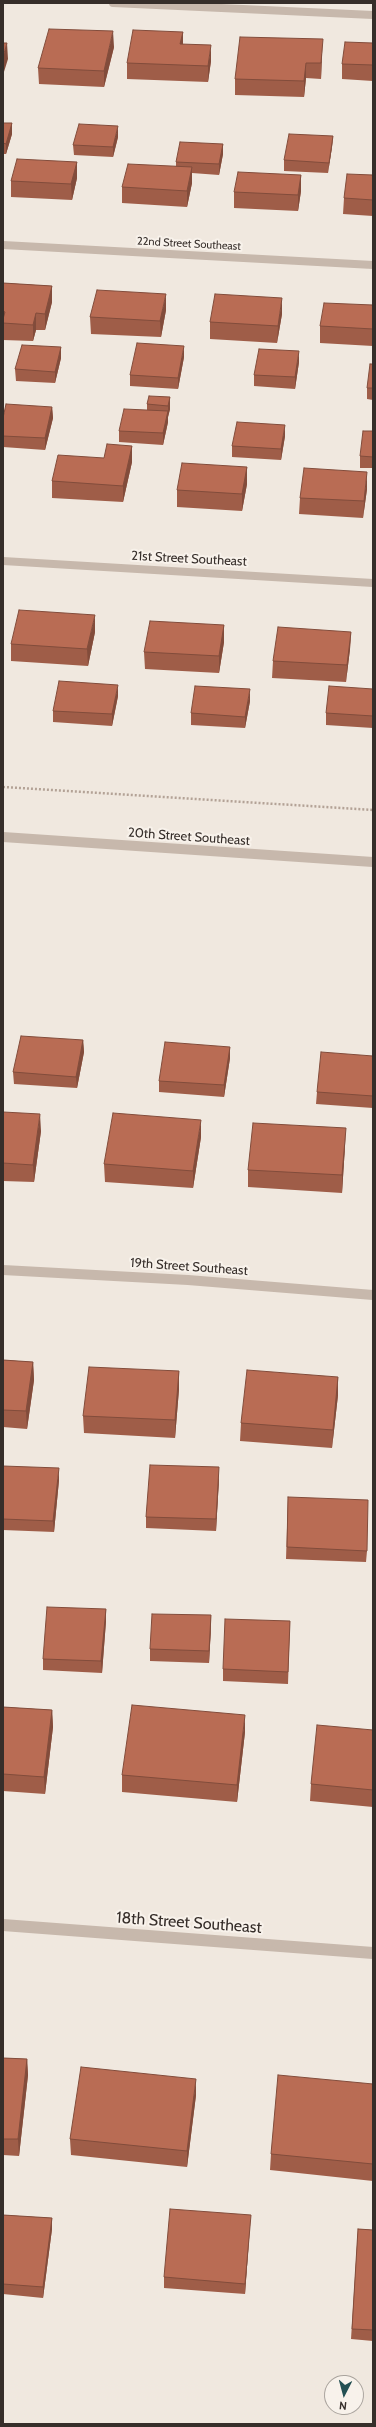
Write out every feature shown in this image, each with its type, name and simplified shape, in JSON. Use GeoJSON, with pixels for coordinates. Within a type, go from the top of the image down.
{"type":"FeatureCollection","features":[{"type":"Feature","properties":{"kind":"street"},"geometry":{"type":"LineString","coordinates":[[113,3],[210,5],[373,15]]}},
{"type":"Feature","properties":{"kind":"street","name":"22nd Street Southeast"},"geometry":{"type":"LineString","coordinates":[[3,246],[373,265]]}},
{"type":"Feature","properties":{"kind":"street","name":"21st Street Southeast"},"geometry":{"type":"LineString","coordinates":[[3,561],[373,583]]}},
{"type":"Feature","properties":{"kind":"street","name":"20th Street Southeast"},"geometry":{"type":"LineString","coordinates":[[3,837],[373,862]]}},
{"type":"Feature","properties":{"kind":"street","name":"19th Street Southeast"},"geometry":{"type":"LineString","coordinates":[[3,1270],[188,1280],[373,1295]]}},
{"type":"Feature","properties":{"kind":"street","name":"18th Street Southeast"},"geometry":{"type":"LineString","coordinates":[[3,1925],[373,1954]]}},
{"type":"Feature","properties":{"kind":"path"},"geometry":{"type":"LineString","coordinates":[[3,787],[373,810]]}},
{"type":"Feature","properties":{"kind":"building"},"geometry":{"type":"Polygon","coordinates":[[[49,29],[113,31],[104,71],[38,68],[49,29]]]}},
{"type":"Feature","properties":{"kind":"building"},"geometry":{"type":"Polygon","coordinates":[[[133,30],[183,32],[180,44],[211,45],[208,66],[127,63],[133,30]]]}},
{"type":"Feature","properties":{"kind":"building"},"geometry":{"type":"Polygon","coordinates":[[[240,37],[323,39],[321,63],[306,63],[304,81],[235,79],[240,37]]]}},
{"type":"Feature","properties":{"kind":"building"},"geometry":{"type":"Polygon","coordinates":[[[345,42],[373,43],[373,65],[342,64],[345,42]]]}},
{"type":"Feature","properties":{"kind":"building"},"geometry":{"type":"Polygon","coordinates":[[[3,43],[7,43],[3,57],[3,43]]]}},
{"type":"Feature","properties":{"kind":"building"},"geometry":{"type":"Polygon","coordinates":[[[3,123],[12,123],[6,144],[3,143],[3,123]]]}},
{"type":"Feature","properties":{"kind":"building"},"geometry":{"type":"Polygon","coordinates":[[[79,124],[118,126],[113,147],[73,145],[79,124]]]}},
{"type":"Feature","properties":{"kind":"building"},"geometry":{"type":"Polygon","coordinates":[[[289,134],[333,136],[329,163],[284,160],[289,134]]]}},
{"type":"Feature","properties":{"kind":"building"},"geometry":{"type":"Polygon","coordinates":[[[180,142],[223,144],[219,164],[176,162],[180,142]]]}},
{"type":"Feature","properties":{"kind":"building"},"geometry":{"type":"Polygon","coordinates":[[[17,159],[77,162],[71,184],[11,181],[17,159]]]}},
{"type":"Feature","properties":{"kind":"building"},"geometry":{"type":"Polygon","coordinates":[[[128,164],[192,167],[187,191],[122,187],[128,164]]]}},
{"type":"Feature","properties":{"kind":"building"},"geometry":{"type":"Polygon","coordinates":[[[238,172],[301,175],[298,195],[234,192],[238,172]]]}},
{"type":"Feature","properties":{"kind":"building"},"geometry":{"type":"Polygon","coordinates":[[[347,174],[373,175],[373,200],[344,198],[347,174]]]}},
{"type":"Feature","properties":{"kind":"building"},"geometry":{"type":"Polygon","coordinates":[[[3,283],[52,286],[45,314],[36,313],[33,325],[3,323],[5,312],[3,311],[3,283]]]}},
{"type":"Feature","properties":{"kind":"building"},"geometry":{"type":"Polygon","coordinates":[[[97,290],[166,294],[160,321],[90,317],[97,290]]]}},
{"type":"Feature","properties":{"kind":"building"},"geometry":{"type":"Polygon","coordinates":[[[215,294],[282,298],[278,326],[210,322],[215,294]]]}},
{"type":"Feature","properties":{"kind":"building"},"geometry":{"type":"Polygon","coordinates":[[[324,303],[373,305],[373,329],[320,326],[324,303]]]}},
{"type":"Feature","properties":{"kind":"building"},"geometry":{"type":"Polygon","coordinates":[[[137,343],[184,346],[178,378],[130,375],[137,343]]]}},
{"type":"Feature","properties":{"kind":"building"},"geometry":{"type":"Polygon","coordinates":[[[22,345],[61,347],[55,372],[15,369],[22,345]]]}},
{"type":"Feature","properties":{"kind":"building"},"geometry":{"type":"Polygon","coordinates":[[[259,349],[299,351],[295,377],[254,375],[259,349]]]}},
{"type":"Feature","properties":{"kind":"building"},"geometry":{"type":"Polygon","coordinates":[[[370,364],[373,364],[373,388],[367,388],[370,364]]]}},
{"type":"Feature","properties":{"kind":"building"},"geometry":{"type":"Polygon","coordinates":[[[149,396],[170,397],[168,406],[147,404],[149,396]]]}},
{"type":"Feature","properties":{"kind":"building"},"geometry":{"type":"Polygon","coordinates":[[[6,404],[52,407],[45,438],[3,436],[3,418],[6,404]]]}},
{"type":"Feature","properties":{"kind":"building"},"geometry":{"type":"Polygon","coordinates":[[[124,409],[168,411],[163,433],[119,431],[124,409]]]}},
{"type":"Feature","properties":{"kind":"building"},"geometry":{"type":"Polygon","coordinates":[[[237,422],[285,425],[281,449],[232,446],[237,422]]]}},
{"type":"Feature","properties":{"kind":"building"},"geometry":{"type":"Polygon","coordinates":[[[363,431],[373,431],[373,457],[360,456],[363,431]]]}},
{"type":"Feature","properties":{"kind":"building"},"geometry":{"type":"Polygon","coordinates":[[[107,444],[132,446],[123,486],[52,481],[58,455],[104,458],[107,444]]]}},
{"type":"Feature","properties":{"kind":"building"},"geometry":{"type":"Polygon","coordinates":[[[182,463],[247,467],[242,494],[177,490],[182,463]]]}},
{"type":"Feature","properties":{"kind":"building"},"geometry":{"type":"Polygon","coordinates":[[[304,468],[367,472],[364,501],[300,498],[304,468]]]}},
{"type":"Feature","properties":{"kind":"building"},"geometry":{"type":"Polygon","coordinates":[[[19,610],[95,615],[87,649],[11,644],[19,610]]]}},
{"type":"Feature","properties":{"kind":"building"},"geometry":{"type":"Polygon","coordinates":[[[150,621],[224,625],[219,656],[144,652],[150,621]]]}},
{"type":"Feature","properties":{"kind":"building"},"geometry":{"type":"Polygon","coordinates":[[[278,627],[351,632],[347,665],[273,661],[278,627]]]}},
{"type":"Feature","properties":{"kind":"building"},"geometry":{"type":"Polygon","coordinates":[[[59,681],[118,685],[112,714],[53,711],[59,681]]]}},
{"type":"Feature","properties":{"kind":"building"},"geometry":{"type":"Polygon","coordinates":[[[195,686],[250,689],[245,717],[191,713],[195,686]]]}},
{"type":"Feature","properties":{"kind":"building"},"geometry":{"type":"Polygon","coordinates":[[[329,686],[373,689],[373,716],[326,713],[329,686]]]}},
{"type":"Feature","properties":{"kind":"building"},"geometry":{"type":"Polygon","coordinates":[[[21,1036],[83,1040],[76,1077],[13,1072],[21,1036]]]}},
{"type":"Feature","properties":{"kind":"building"},"geometry":{"type":"Polygon","coordinates":[[[165,1042],[230,1047],[224,1085],[159,1081],[165,1042]]]}},
{"type":"Feature","properties":{"kind":"building"},"geometry":{"type":"Polygon","coordinates":[[[321,1052],[373,1056],[373,1096],[317,1092],[321,1052]]]}},
{"type":"Feature","properties":{"kind":"building"},"geometry":{"type":"Polygon","coordinates":[[[3,1112],[40,1114],[33,1165],[3,1163],[3,1112]]]}},
{"type":"Feature","properties":{"kind":"building"},"geometry":{"type":"Polygon","coordinates":[[[113,1113],[201,1120],[193,1171],[104,1164],[113,1113]]]}},
{"type":"Feature","properties":{"kind":"building"},"geometry":{"type":"Polygon","coordinates":[[[253,1123],[346,1128],[342,1175],[248,1170],[253,1123]]]}},
{"type":"Feature","properties":{"kind":"building"},"geometry":{"type":"Polygon","coordinates":[[[3,1360],[33,1362],[26,1411],[3,1410],[3,1360]]]}},
{"type":"Feature","properties":{"kind":"building"},"geometry":{"type":"Polygon","coordinates":[[[89,1367],[179,1371],[175,1420],[83,1416],[89,1367]]]}},
{"type":"Feature","properties":{"kind":"building"},"geometry":{"type":"Polygon","coordinates":[[[247,1370],[338,1377],[333,1430],[241,1423],[247,1370]]]}},
{"type":"Feature","properties":{"kind":"building"},"geometry":{"type":"Polygon","coordinates":[[[150,1465],[219,1467],[216,1519],[146,1517],[150,1465]]]}},
{"type":"Feature","properties":{"kind":"building"},"geometry":{"type":"Polygon","coordinates":[[[3,1466],[59,1468],[53,1521],[3,1519],[3,1466]]]}},
{"type":"Feature","properties":{"kind":"building"},"geometry":{"type":"Polygon","coordinates":[[[288,1497],[368,1500],[367,1551],[287,1547],[288,1497]]]}},
{"type":"Feature","properties":{"kind":"building"},"geometry":{"type":"Polygon","coordinates":[[[47,1607],[106,1609],[101,1661],[43,1659],[47,1607]]]}},
{"type":"Feature","properties":{"kind":"building"},"geometry":{"type":"Polygon","coordinates":[[[152,1614],[211,1615],[209,1651],[150,1649],[152,1614]]]}},
{"type":"Feature","properties":{"kind":"building"},"geometry":{"type":"Polygon","coordinates":[[[225,1619],[290,1621],[288,1672],[223,1669],[225,1619]]]}},
{"type":"Feature","properties":{"kind":"building"},"geometry":{"type":"Polygon","coordinates":[[[132,1705],[245,1715],[237,1785],[122,1775],[132,1705]]]}},
{"type":"Feature","properties":{"kind":"building"},"geometry":{"type":"Polygon","coordinates":[[[3,1707],[52,1710],[44,1777],[3,1774],[3,1707]]]}},
{"type":"Feature","properties":{"kind":"building"},"geometry":{"type":"Polygon","coordinates":[[[317,1725],[373,1730],[373,1790],[311,1784],[317,1725]]]}},
{"type":"Feature","properties":{"kind":"building"},"geometry":{"type":"Polygon","coordinates":[[[3,2058],[27,2059],[18,2139],[3,2139],[3,2058]]]}},
{"type":"Feature","properties":{"kind":"building"},"geometry":{"type":"Polygon","coordinates":[[[81,2067],[196,2079],[187,2151],[70,2139],[81,2067]]]}},
{"type":"Feature","properties":{"kind":"building"},"geometry":{"type":"Polygon","coordinates":[[[278,2075],[373,2084],[373,2164],[271,2154],[278,2075]]]}},
{"type":"Feature","properties":{"kind":"building"},"geometry":{"type":"Polygon","coordinates":[[[170,2209],[251,2215],[245,2284],[164,2277],[170,2209]]]}},
{"type":"Feature","properties":{"kind":"building"},"geometry":{"type":"Polygon","coordinates":[[[3,2215],[52,2218],[43,2287],[3,2284],[3,2215]]]}},
{"type":"Feature","properties":{"kind":"building"},"geometry":{"type":"Polygon","coordinates":[[[358,2229],[373,2230],[373,2330],[352,2329],[358,2229]]]}}]}
